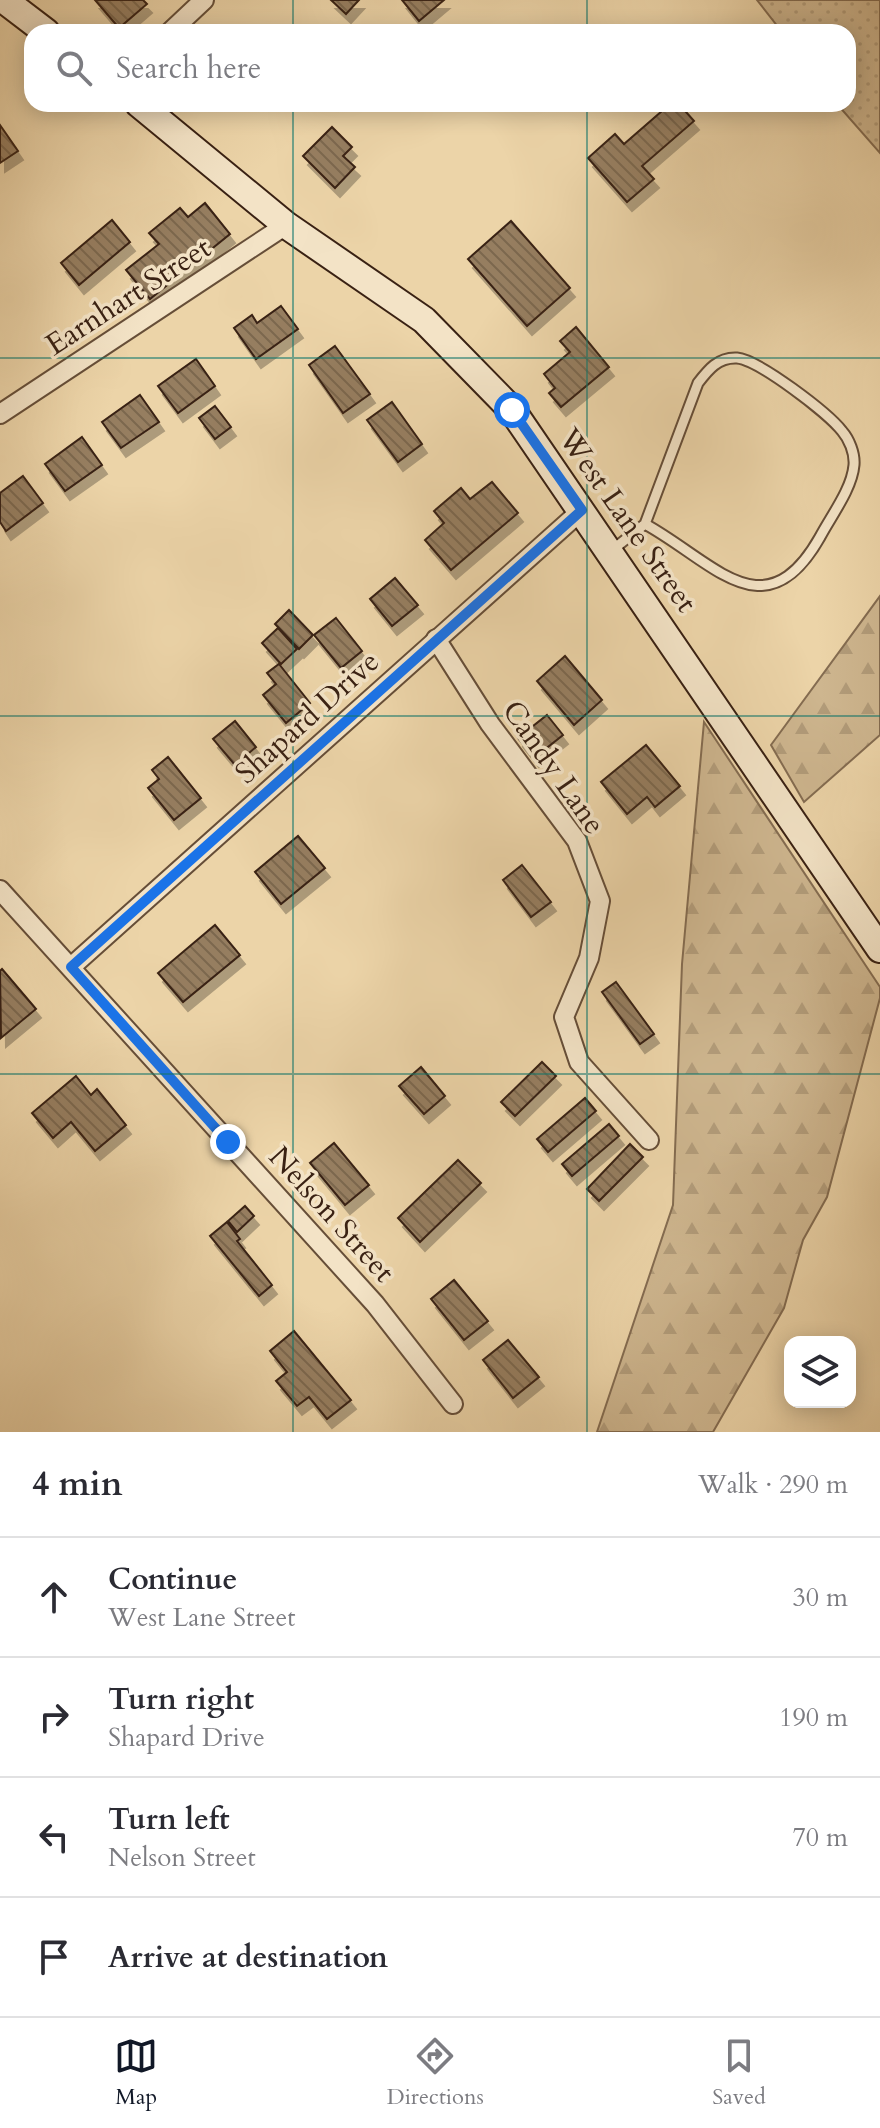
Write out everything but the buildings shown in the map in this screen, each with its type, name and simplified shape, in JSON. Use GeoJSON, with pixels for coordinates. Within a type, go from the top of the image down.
{"type":"FeatureCollection","features":[{"type":"Feature","properties":{"kind":"street"},"geometry":{"type":"LineString","coordinates":[[4,0],[36,24]]}},
{"type":"Feature","properties":{"kind":"street"},"geometry":{"type":"LineString","coordinates":[[178,24],[204,0]]}},
{"type":"Feature","properties":{"kind":"street","name":"West Lane Street"},"geometry":{"type":"LineString","coordinates":[[149,112],[286,225],[424,320],[512,410],[880,949]]}},
{"type":"Feature","properties":{"kind":"street","name":"Earnhart Street"},"geometry":{"type":"LineString","coordinates":[[0,414],[286,225]]}},
{"type":"Feature","properties":{"kind":"street","name":"Shapard Drive"},"geometry":{"type":"LineString","coordinates":[[71,967],[582,510]]}},
{"type":"Feature","properties":{"kind":"street","name":"Candy Lane"},"geometry":{"type":"LineString","coordinates":[[436,639],[482,713],[577,841],[600,901],[589,958],[564,1017],[579,1062],[649,1140]]}},
{"type":"Feature","properties":{"kind":"street","name":"Nelson Street"},"geometry":{"type":"LineString","coordinates":[[0,890],[375,1304],[453,1404]]}},
{"type":"Feature","properties":{"kind":"lane"},"geometry":{"type":"LineString","coordinates":[[611,551],[645,524],[698,383],[712,364],[736,358],[757,367],[832,419],[852,449],[854,466],[845,489],[808,558],[789,577],[771,587],[750,585],[727,575],[645,524]]}},
{"type":"Feature","properties":{"kind":"green space"},"geometry":{"type":"Polygon","coordinates":[[[757,0],[880,0],[880,153],[844,112],[856,112],[856,24],[776,24],[757,0]]]}},
{"type":"Feature","properties":{"kind":"green space"},"geometry":{"type":"Polygon","coordinates":[[[880,596],[880,735],[804,802],[771,745],[880,596]]]}},
{"type":"Feature","properties":{"kind":"green space"},"geometry":{"type":"Polygon","coordinates":[[[704,722],[880,987],[880,998],[827,1197],[803,1240],[784,1308],[713,1432],[597,1432],[673,1205],[682,964],[704,722]]]}},
{"type":"Feature","properties":{"kind":"route"},"geometry":{"type":"LineString","coordinates":[[228,1142],[71,967],[582,510],[512,410]]}}]}
